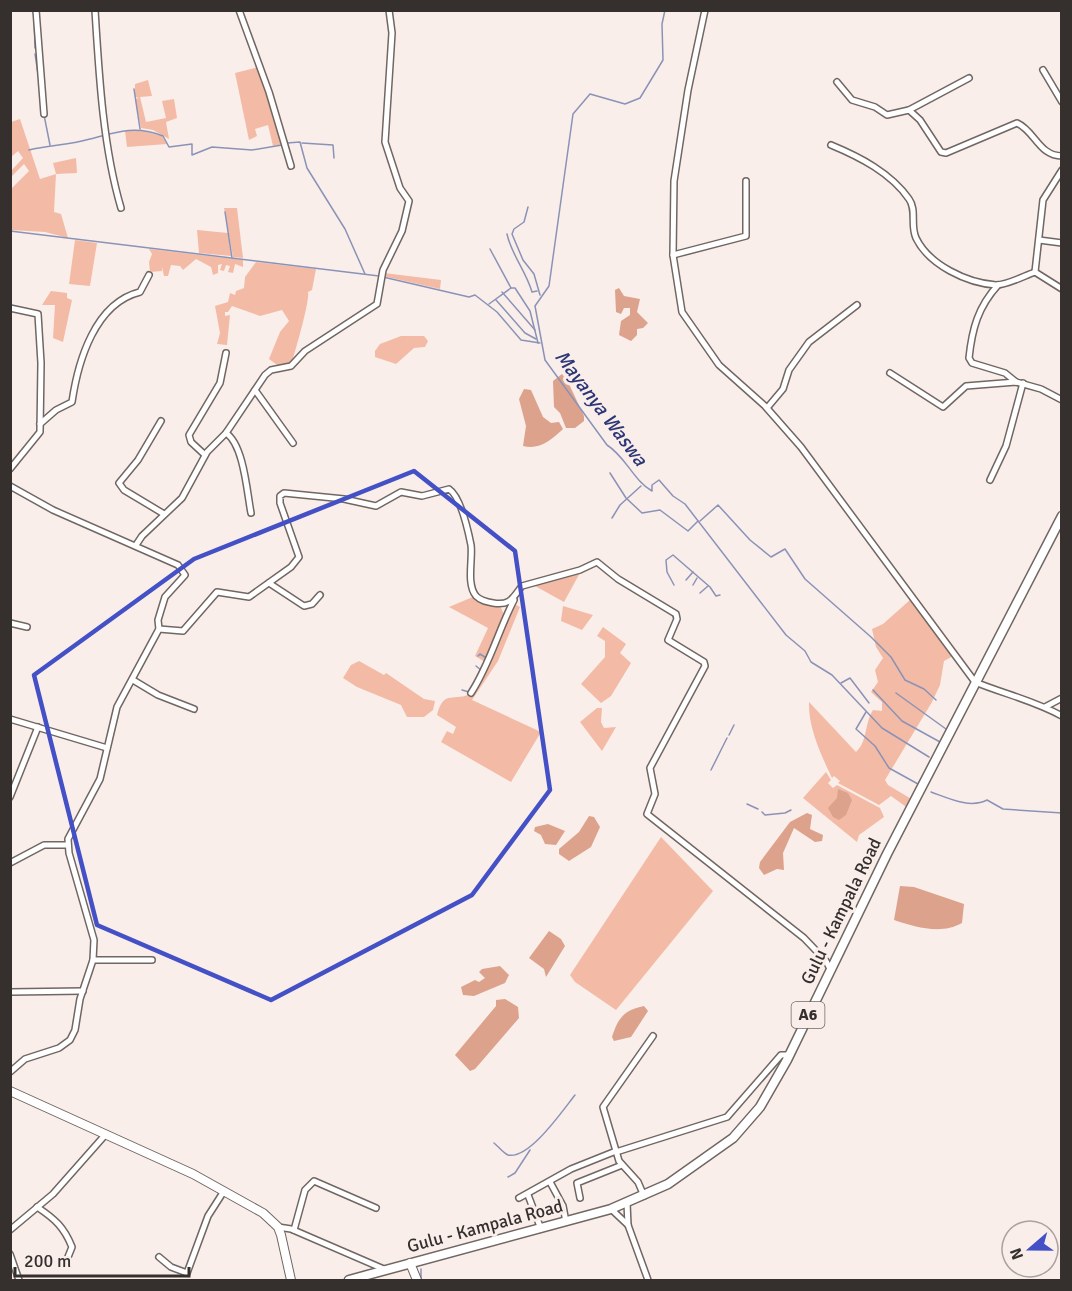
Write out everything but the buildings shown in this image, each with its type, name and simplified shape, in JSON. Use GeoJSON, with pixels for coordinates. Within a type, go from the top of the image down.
{"type":"FeatureCollection","features":[{"type":"Feature","properties":{"kind":"main road","name":"Gulu - Kampala Road"},"geometry":{"type":"LineString","coordinates":[[349,1281],[611,1209],[644,1196],[699,1165],[733,1138],[760,1107],[789,1055],[975,682],[1060,522]]}},
{"type":"Feature","properties":{"kind":"street"},"geometry":{"type":"LineString","coordinates":[[36,10],[44,114]]}},
{"type":"Feature","properties":{"kind":"street"},"geometry":{"type":"LineString","coordinates":[[95,10],[99,80],[109,144],[111,180],[121,208]]}},
{"type":"Feature","properties":{"kind":"street"},"geometry":{"type":"LineString","coordinates":[[239,10],[269,93],[291,166]]}},
{"type":"Feature","properties":{"kind":"street"},"geometry":{"type":"LineString","coordinates":[[136,545],[182,498],[205,455],[226,433],[271,370],[291,366],[305,351],[377,304],[383,270],[402,231],[409,201],[400,188],[385,142],[392,33],[389,10]]}},
{"type":"Feature","properties":{"kind":"street"},"geometry":{"type":"LineString","coordinates":[[705,10],[676,158],[673,255],[678,297],[692,328],[719,365],[767,408],[801,447],[975,682],[1013,698],[1035,701],[1062,716]]}},
{"type":"Feature","properties":{"kind":"street"},"geometry":{"type":"LineString","coordinates":[[1042,70],[1062,102]]}},
{"type":"Feature","properties":{"kind":"street"},"geometry":{"type":"LineString","coordinates":[[837,82],[852,100],[875,107],[887,115],[909,110],[969,78]]}},
{"type":"Feature","properties":{"kind":"street"},"geometry":{"type":"LineString","coordinates":[[909,110],[920,120],[941,152],[946,153],[1017,123],[1046,152],[1052,156],[1062,156]]}},
{"type":"Feature","properties":{"kind":"street"},"geometry":{"type":"LineString","coordinates":[[831,145],[860,157],[904,192],[914,208],[912,221],[915,236],[933,261],[972,280],[998,285]]}},
{"type":"Feature","properties":{"kind":"street"},"geometry":{"type":"LineString","coordinates":[[1035,272],[1043,200],[1062,170]]}},
{"type":"Feature","properties":{"kind":"street"},"geometry":{"type":"LineString","coordinates":[[673,255],[746,236],[746,181]]}},
{"type":"Feature","properties":{"kind":"street"},"geometry":{"type":"LineString","coordinates":[[1039,240],[1062,243]]}},
{"type":"Feature","properties":{"kind":"street"},"geometry":{"type":"LineString","coordinates":[[1035,272],[998,285],[989,295],[972,329],[969,358],[972,363],[1005,373],[1019,382],[1062,400]]}},
{"type":"Feature","properties":{"kind":"street"},"geometry":{"type":"LineString","coordinates":[[1035,272],[1062,289]]}},
{"type":"Feature","properties":{"kind":"street"},"geometry":{"type":"LineString","coordinates":[[40,424],[56,410],[72,402],[76,377],[99,322],[120,298],[140,292],[148,275]]}},
{"type":"Feature","properties":{"kind":"street"},"geometry":{"type":"LineString","coordinates":[[767,408],[787,384],[789,370],[809,342],[857,305]]}},
{"type":"Feature","properties":{"kind":"street"},"geometry":{"type":"LineString","coordinates":[[10,308],[38,314],[40,424],[38,436],[10,470]]}},
{"type":"Feature","properties":{"kind":"street"},"geometry":{"type":"LineString","coordinates":[[205,455],[191,442],[189,435],[220,383],[226,353]]}},
{"type":"Feature","properties":{"kind":"street"},"geometry":{"type":"LineString","coordinates":[[890,373],[942,407],[966,386],[1019,382]]}},
{"type":"Feature","properties":{"kind":"street"},"geometry":{"type":"LineString","coordinates":[[990,480],[1006,446],[1019,382]]}},
{"type":"Feature","properties":{"kind":"street"},"geometry":{"type":"LineString","coordinates":[[255,390],[293,443]]}},
{"type":"Feature","properties":{"kind":"street"},"geometry":{"type":"LineString","coordinates":[[161,421],[138,460],[119,483],[124,490],[164,514]]}},
{"type":"Feature","properties":{"kind":"street"},"geometry":{"type":"LineString","coordinates":[[226,433],[234,441],[244,471],[251,513]]}},
{"type":"Feature","properties":{"kind":"street"},"geometry":{"type":"LineString","coordinates":[[10,486],[53,510],[178,565],[185,572],[183,578],[172,587],[162,603],[159,628],[112,721],[100,779],[67,845],[94,940],[93,960],[70,1040],[59,1048],[25,1059],[10,1072]]}},
{"type":"Feature","properties":{"kind":"street"},"geometry":{"type":"LineString","coordinates":[[159,628],[180,632],[187,628],[217,592],[245,598],[254,595],[291,567],[299,557],[280,503],[281,495],[338,498],[376,506],[401,492],[422,496],[434,495],[446,489],[452,491],[458,501],[471,544],[472,585],[475,595],[486,602],[500,604],[514,600]]}},
{"type":"Feature","properties":{"kind":"street"},"geometry":{"type":"LineString","coordinates":[[471,693],[489,661],[506,616],[522,586],[580,570],[597,562],[618,579],[676,614],[677,620],[668,639],[704,662],[705,669],[650,768],[655,795],[647,814],[804,938],[826,961],[830,969]]}},
{"type":"Feature","properties":{"kind":"street"},"geometry":{"type":"LineString","coordinates":[[269,583],[304,606],[312,604],[320,595]]}},
{"type":"Feature","properties":{"kind":"street"},"geometry":{"type":"LineString","coordinates":[[500,604],[506,616]]}},
{"type":"Feature","properties":{"kind":"street"},"geometry":{"type":"LineString","coordinates":[[10,623],[27,627]]}},
{"type":"Feature","properties":{"kind":"street"},"geometry":{"type":"LineString","coordinates":[[133,680],[158,695],[194,709]]}},
{"type":"Feature","properties":{"kind":"street"},"geometry":{"type":"LineString","coordinates":[[1045,707],[1062,698]]}},
{"type":"Feature","properties":{"kind":"street"},"geometry":{"type":"LineString","coordinates":[[10,719],[107,748]]}},
{"type":"Feature","properties":{"kind":"street"},"geometry":{"type":"LineString","coordinates":[[10,797],[38,726]]}},
{"type":"Feature","properties":{"kind":"street"},"geometry":{"type":"LineString","coordinates":[[10,863],[44,845],[67,845]]}},
{"type":"Feature","properties":{"kind":"street"},"geometry":{"type":"LineString","coordinates":[[93,960],[152,960]]}},
{"type":"Feature","properties":{"kind":"street"},"geometry":{"type":"LineString","coordinates":[[10,992],[83,991]]}},
{"type":"Feature","properties":{"kind":"street"},"geometry":{"type":"LineString","coordinates":[[644,1196],[638,1182],[622,1165],[616,1152],[603,1107],[653,1036]]}},
{"type":"Feature","properties":{"kind":"street"},"geometry":{"type":"LineString","coordinates":[[519,1198],[572,1169],[616,1152],[727,1117],[781,1055],[789,1055]]}},
{"type":"Feature","properties":{"kind":"street"},"geometry":{"type":"LineString","coordinates":[[10,1091],[224,1191],[263,1214],[278,1227],[285,1244],[291,1281]]}},
{"type":"Feature","properties":{"kind":"street"},"geometry":{"type":"LineString","coordinates":[[10,1230],[69,1177],[106,1134]]}},
{"type":"Feature","properties":{"kind":"street"},"geometry":{"type":"LineString","coordinates":[[580,1198],[577,1183],[622,1165]]}},
{"type":"Feature","properties":{"kind":"street"},"geometry":{"type":"LineString","coordinates":[[294,1230],[305,1190],[314,1181],[376,1208]]}},
{"type":"Feature","properties":{"kind":"street"},"geometry":{"type":"LineString","coordinates":[[550,1182],[563,1206],[566,1222]]}},
{"type":"Feature","properties":{"kind":"street"},"geometry":{"type":"LineString","coordinates":[[159,1257],[183,1273],[188,1272],[208,1216],[224,1191]]}},
{"type":"Feature","properties":{"kind":"street"},"geometry":{"type":"LineString","coordinates":[[528,1195],[541,1229]]}},
{"type":"Feature","properties":{"kind":"street"},"geometry":{"type":"LineString","coordinates":[[627,1203],[628,1225],[648,1281]]}},
{"type":"Feature","properties":{"kind":"street"},"geometry":{"type":"LineString","coordinates":[[37,1208],[57,1220],[66,1231],[72,1247],[68,1257]]}},
{"type":"Feature","properties":{"kind":"street"},"geometry":{"type":"LineString","coordinates":[[611,1209],[628,1225]]}},
{"type":"Feature","properties":{"kind":"street"},"geometry":{"type":"LineString","coordinates":[[278,1227],[294,1230],[386,1270]]}},
{"type":"Feature","properties":{"kind":"street"},"geometry":{"type":"LineString","coordinates":[[10,1254],[20,1281]]}},
{"type":"Feature","properties":{"kind":"street"},"geometry":{"type":"LineString","coordinates":[[410,1263],[417,1281]]}},
{"type":"Feature","properties":{"kind":"highlighted area"},"geometry":{"type":"Polygon","coordinates":[[[414,471],[515,551],[550,790],[472,895],[271,1000],[97,925],[34,675],[194,559],[414,471]]]}},
{"type":"Feature","properties":{"kind":"shaded area"},"geometry":{"type":"Polygon","coordinates":[[[259,67],[284,144],[273,146],[268,125],[255,129],[257,136],[249,140],[235,73],[259,67]]]}},
{"type":"Feature","properties":{"kind":"shaded area"},"geometry":{"type":"Polygon","coordinates":[[[148,80],[152,96],[140,97],[146,122],[166,118],[162,101],[174,99],[177,118],[166,122],[169,139],[153,130],[141,128],[135,99],[139,98],[135,97],[135,84],[148,80]]]}},
{"type":"Feature","properties":{"kind":"shaded area"},"geometry":{"type":"Polygon","coordinates":[[[20,119],[40,179],[56,174],[54,212],[61,214],[68,238],[45,232],[11,230],[11,189],[29,171],[24,164],[11,177],[11,171],[23,158],[18,151],[11,157],[11,122],[20,119]]]}},
{"type":"Feature","properties":{"kind":"shaded area"},"geometry":{"type":"Polygon","coordinates":[[[139,130],[162,136],[167,144],[127,147],[125,131],[139,130]]]}},
{"type":"Feature","properties":{"kind":"shaded area"},"geometry":{"type":"Polygon","coordinates":[[[76,158],[77,173],[56,174],[53,163],[76,158]]]}},
{"type":"Feature","properties":{"kind":"shaded area"},"geometry":{"type":"Polygon","coordinates":[[[224,208],[237,208],[243,258],[233,257],[224,208]]]}},
{"type":"Feature","properties":{"kind":"shaded area"},"geometry":{"type":"Polygon","coordinates":[[[197,230],[228,233],[231,256],[199,253],[197,230]]]}},
{"type":"Feature","properties":{"kind":"shaded area"},"geometry":{"type":"Polygon","coordinates":[[[75,240],[97,243],[90,286],[69,284],[75,240]]]}},
{"type":"Feature","properties":{"kind":"shaded area"},"geometry":{"type":"Polygon","coordinates":[[[149,249],[243,260],[243,267],[235,264],[233,273],[228,272],[230,266],[226,265],[224,271],[220,270],[222,264],[218,265],[218,273],[213,275],[211,267],[196,259],[183,270],[180,266],[171,265],[168,276],[164,276],[162,267],[162,271],[150,272],[149,262],[152,254],[149,249]]]}},
{"type":"Feature","properties":{"kind":"shaded area"},"geometry":{"type":"Polygon","coordinates":[[[256,262],[316,269],[312,290],[308,292],[305,314],[292,362],[280,367],[269,359],[280,332],[289,321],[282,310],[260,316],[232,306],[228,312],[225,312],[225,316],[230,315],[227,345],[217,344],[220,333],[215,306],[228,302],[230,293],[235,295],[236,291],[244,288],[245,277],[256,262]]]}},
{"type":"Feature","properties":{"kind":"shaded area"},"geometry":{"type":"Polygon","coordinates":[[[384,273],[441,280],[440,289],[383,276],[384,273]]]}},
{"type":"Feature","properties":{"kind":"shaded area"},"geometry":{"type":"Polygon","coordinates":[[[619,288],[624,296],[640,299],[637,312],[648,323],[643,328],[637,329],[637,335],[631,341],[619,335],[621,321],[630,315],[630,308],[624,308],[621,314],[616,312],[615,290],[619,288]]]}},
{"type":"Feature","properties":{"kind":"shaded area"},"geometry":{"type":"Polygon","coordinates":[[[51,291],[67,293],[67,298],[72,300],[63,342],[53,338],[55,305],[42,305],[51,291]]]}},
{"type":"Feature","properties":{"kind":"shaded area"},"geometry":{"type":"Polygon","coordinates":[[[401,336],[424,336],[428,341],[425,347],[414,348],[396,364],[375,357],[375,351],[380,344],[401,336]]]}},
{"type":"Feature","properties":{"kind":"shaded area"},"geometry":{"type":"Polygon","coordinates":[[[562,374],[584,416],[584,421],[575,428],[566,428],[560,413],[554,407],[553,381],[562,374]]]}},
{"type":"Feature","properties":{"kind":"shaded area"},"geometry":{"type":"Polygon","coordinates":[[[524,389],[531,390],[543,417],[551,423],[559,422],[563,429],[550,440],[535,447],[523,446],[526,426],[519,399],[524,389]]]}},
{"type":"Feature","properties":{"kind":"shaded area"},"geometry":{"type":"Polygon","coordinates":[[[581,571],[564,602],[535,586],[581,571]]]}},
{"type":"Feature","properties":{"kind":"shaded area"},"geometry":{"type":"Polygon","coordinates":[[[475,596],[500,605],[504,615],[487,663],[475,656],[488,628],[449,607],[475,596]]]}},
{"type":"Feature","properties":{"kind":"shaded area"},"geometry":{"type":"Polygon","coordinates":[[[910,600],[953,656],[944,661],[940,685],[932,702],[885,780],[888,785],[913,800],[909,809],[891,796],[879,805],[838,783],[840,781],[834,776],[832,778],[813,731],[809,702],[856,752],[860,748],[873,710],[882,711],[882,702],[871,692],[878,682],[875,670],[883,658],[876,647],[872,629],[883,624],[910,600]]]}},
{"type":"Feature","properties":{"kind":"shaded area"},"geometry":{"type":"Polygon","coordinates":[[[513,603],[520,607],[498,661],[472,700],[541,732],[511,782],[441,742],[447,731],[453,734],[456,727],[437,715],[446,699],[472,693],[490,660],[513,603]]]}},
{"type":"Feature","properties":{"kind":"shaded area"},"geometry":{"type":"Polygon","coordinates":[[[563,606],[593,615],[582,630],[561,621],[563,606]]]}},
{"type":"Feature","properties":{"kind":"shaded area"},"geometry":{"type":"Polygon","coordinates":[[[603,627],[626,644],[620,653],[631,663],[611,696],[601,703],[581,684],[605,657],[605,641],[597,636],[603,627]]]}},
{"type":"Feature","properties":{"kind":"shaded area"},"geometry":{"type":"Polygon","coordinates":[[[359,661],[384,675],[386,673],[424,699],[435,701],[433,710],[424,717],[407,717],[401,705],[357,687],[343,678],[351,665],[359,661]]]}},
{"type":"Feature","properties":{"kind":"shaded area"},"geometry":{"type":"Polygon","coordinates":[[[597,708],[602,708],[601,722],[604,728],[616,727],[602,751],[580,722],[597,708]]]}},
{"type":"Feature","properties":{"kind":"shaded area"},"geometry":{"type":"Polygon","coordinates":[[[826,772],[831,780],[828,783],[833,788],[837,785],[880,808],[884,817],[859,835],[857,842],[803,798],[826,772]]]}},
{"type":"Feature","properties":{"kind":"shaded area"},"geometry":{"type":"Polygon","coordinates":[[[838,789],[848,793],[852,800],[846,815],[839,820],[833,817],[828,808],[837,798],[838,789]]]}},
{"type":"Feature","properties":{"kind":"shaded area"},"geometry":{"type":"Polygon","coordinates":[[[807,813],[812,815],[810,829],[823,835],[822,841],[815,842],[794,828],[783,853],[784,870],[777,869],[764,875],[759,868],[760,862],[790,822],[807,813]]]}},
{"type":"Feature","properties":{"kind":"shaded area"},"geometry":{"type":"Polygon","coordinates":[[[589,816],[594,817],[600,827],[591,847],[569,861],[559,854],[559,849],[579,832],[589,816]]]}},
{"type":"Feature","properties":{"kind":"shaded area"},"geometry":{"type":"Polygon","coordinates":[[[548,824],[565,831],[556,845],[545,844],[541,835],[534,831],[535,827],[548,824]]]}},
{"type":"Feature","properties":{"kind":"shaded area"},"geometry":{"type":"Polygon","coordinates":[[[661,837],[713,891],[616,1010],[575,982],[570,975],[661,837]]]}},
{"type":"Feature","properties":{"kind":"shaded area"},"geometry":{"type":"Polygon","coordinates":[[[900,886],[914,887],[964,904],[962,923],[954,927],[937,929],[894,920],[900,886]]]}},
{"type":"Feature","properties":{"kind":"shaded area"},"geometry":{"type":"Polygon","coordinates":[[[549,931],[561,939],[565,946],[546,977],[544,969],[529,958],[549,931]]]}},
{"type":"Feature","properties":{"kind":"shaded area"},"geometry":{"type":"Polygon","coordinates":[[[500,966],[509,975],[505,983],[474,996],[463,995],[461,987],[485,978],[479,972],[482,969],[500,966]]]}},
{"type":"Feature","properties":{"kind":"shaded area"},"geometry":{"type":"Polygon","coordinates":[[[505,999],[518,1007],[519,1018],[475,1069],[470,1071],[455,1055],[496,1006],[496,1000],[505,999]]]}},
{"type":"Feature","properties":{"kind":"shaded area"},"geometry":{"type":"Polygon","coordinates":[[[644,1006],[648,1011],[631,1037],[614,1041],[612,1037],[619,1020],[631,1010],[644,1006]]]}},
{"type":"Feature","properties":{"kind":"waterway","name":"Mayanya Waswa"},"geometry":{"type":"LineString","coordinates":[[665,10],[662,24],[663,60],[640,98],[625,104],[590,94],[573,114],[549,286],[535,306],[545,360],[607,445],[640,481],[652,491],[652,485],[659,480],[673,496],[685,504],[786,635],[805,651],[811,662],[832,675],[882,728],[929,757]]}},
{"type":"Feature","properties":{"kind":"waterway"},"geometry":{"type":"LineString","coordinates":[[34,14],[35,48]]}},
{"type":"Feature","properties":{"kind":"waterway"},"geometry":{"type":"LineString","coordinates":[[35,54],[38,74]]}},
{"type":"Feature","properties":{"kind":"waterway"},"geometry":{"type":"LineString","coordinates":[[134,89],[140,129]]}},
{"type":"Feature","properties":{"kind":"waterway"},"geometry":{"type":"LineString","coordinates":[[44,115],[50,145]]}},
{"type":"Feature","properties":{"kind":"waterway"},"geometry":{"type":"LineString","coordinates":[[29,150],[135,130],[163,136],[169,147],[192,144],[192,155],[212,147],[252,150],[282,145]]}},
{"type":"Feature","properties":{"kind":"waterway"},"geometry":{"type":"LineString","coordinates":[[287,143],[300,142],[307,168],[345,229],[365,274]]}},
{"type":"Feature","properties":{"kind":"waterway"},"geometry":{"type":"LineString","coordinates":[[302,143],[333,145],[334,158]]}},
{"type":"Feature","properties":{"kind":"waterway"},"geometry":{"type":"LineString","coordinates":[[528,207],[524,222],[514,229],[512,234],[523,260],[534,274],[540,295]]}},
{"type":"Feature","properties":{"kind":"waterway"},"geometry":{"type":"LineString","coordinates":[[225,212],[232,258]]}},
{"type":"Feature","properties":{"kind":"waterway"},"geometry":{"type":"LineString","coordinates":[[10,231],[379,276]]}},
{"type":"Feature","properties":{"kind":"waterway"},"geometry":{"type":"LineString","coordinates":[[507,234],[532,292],[537,291]]}},
{"type":"Feature","properties":{"kind":"waterway"},"geometry":{"type":"LineString","coordinates":[[490,249],[511,288],[515,288],[530,311],[538,343]]}},
{"type":"Feature","properties":{"kind":"waterway"},"geometry":{"type":"LineString","coordinates":[[383,277],[469,297],[475,295],[497,312],[521,340],[540,343]]}},
{"type":"Feature","properties":{"kind":"waterway"},"geometry":{"type":"LineString","coordinates":[[489,304],[511,288]]}},
{"type":"Feature","properties":{"kind":"waterway"},"geometry":{"type":"LineString","coordinates":[[502,292],[535,330]]}},
{"type":"Feature","properties":{"kind":"waterway"},"geometry":{"type":"LineString","coordinates":[[496,300],[525,333],[536,339]]}},
{"type":"Feature","properties":{"kind":"waterway"},"geometry":{"type":"LineString","coordinates":[[610,473],[626,498],[642,513],[660,510],[688,531],[698,521]]}},
{"type":"Feature","properties":{"kind":"waterway"},"geometry":{"type":"LineString","coordinates":[[612,518],[620,505],[641,486]]}},
{"type":"Feature","properties":{"kind":"waterway"},"geometry":{"type":"LineString","coordinates":[[700,521],[718,505],[750,540],[771,557],[785,549],[805,579],[891,657],[905,680],[924,689],[936,700]]}},
{"type":"Feature","properties":{"kind":"waterway"},"geometry":{"type":"LineString","coordinates":[[674,585],[667,572],[666,560],[673,555],[710,587],[716,596],[720,595]]}},
{"type":"Feature","properties":{"kind":"waterway"},"geometry":{"type":"LineString","coordinates":[[686,580],[693,572]]}},
{"type":"Feature","properties":{"kind":"waterway"},"geometry":{"type":"LineString","coordinates":[[693,585],[697,578]]}},
{"type":"Feature","properties":{"kind":"waterway"},"geometry":{"type":"LineString","coordinates":[[700,593],[708,586]]}},
{"type":"Feature","properties":{"kind":"waterway"},"geometry":{"type":"LineString","coordinates":[[666,638],[674,620],[672,613]]}},
{"type":"Feature","properties":{"kind":"waterway"},"geometry":{"type":"LineString","coordinates":[[478,656],[480,654],[488,659]]}},
{"type":"Feature","properties":{"kind":"waterway"},"geometry":{"type":"LineString","coordinates":[[476,666],[481,670]]}},
{"type":"Feature","properties":{"kind":"waterway"},"geometry":{"type":"LineString","coordinates":[[841,683],[850,678],[869,703]]}},
{"type":"Feature","properties":{"kind":"waterway"},"geometry":{"type":"LineString","coordinates":[[462,690],[469,692]]}},
{"type":"Feature","properties":{"kind":"waterway"},"geometry":{"type":"LineString","coordinates":[[873,690],[902,721],[940,742]]}},
{"type":"Feature","properties":{"kind":"waterway"},"geometry":{"type":"LineString","coordinates":[[896,693],[946,729]]}},
{"type":"Feature","properties":{"kind":"waterway","name":"Mayanya Waswa"},"geometry":{"type":"LineString","coordinates":[[866,712],[856,729],[875,746],[889,768],[918,784]]}},
{"type":"Feature","properties":{"kind":"waterway"},"geometry":{"type":"LineString","coordinates":[[729,735],[734,725]]}},
{"type":"Feature","properties":{"kind":"waterway"},"geometry":{"type":"LineString","coordinates":[[711,770],[727,738]]}},
{"type":"Feature","properties":{"kind":"waterway","name":"Mayanya Waswa"},"geometry":{"type":"LineString","coordinates":[[931,792],[966,803],[987,800],[1003,809],[1062,813]]}},
{"type":"Feature","properties":{"kind":"waterway"},"geometry":{"type":"LineString","coordinates":[[747,804],[758,809]]}},
{"type":"Feature","properties":{"kind":"waterway"},"geometry":{"type":"LineString","coordinates":[[762,812],[765,815],[785,813],[791,810]]}},
{"type":"Feature","properties":{"kind":"waterway"},"geometry":{"type":"LineString","coordinates":[[494,1143],[508,1155],[526,1150],[554,1122],[575,1095]]}},
{"type":"Feature","properties":{"kind":"waterway"},"geometry":{"type":"LineString","coordinates":[[508,1177],[515,1173],[530,1150]]}},
{"type":"Feature","properties":{"kind":"waterway"},"geometry":{"type":"LineString","coordinates":[[421,1269],[421,1280]]}}]}
